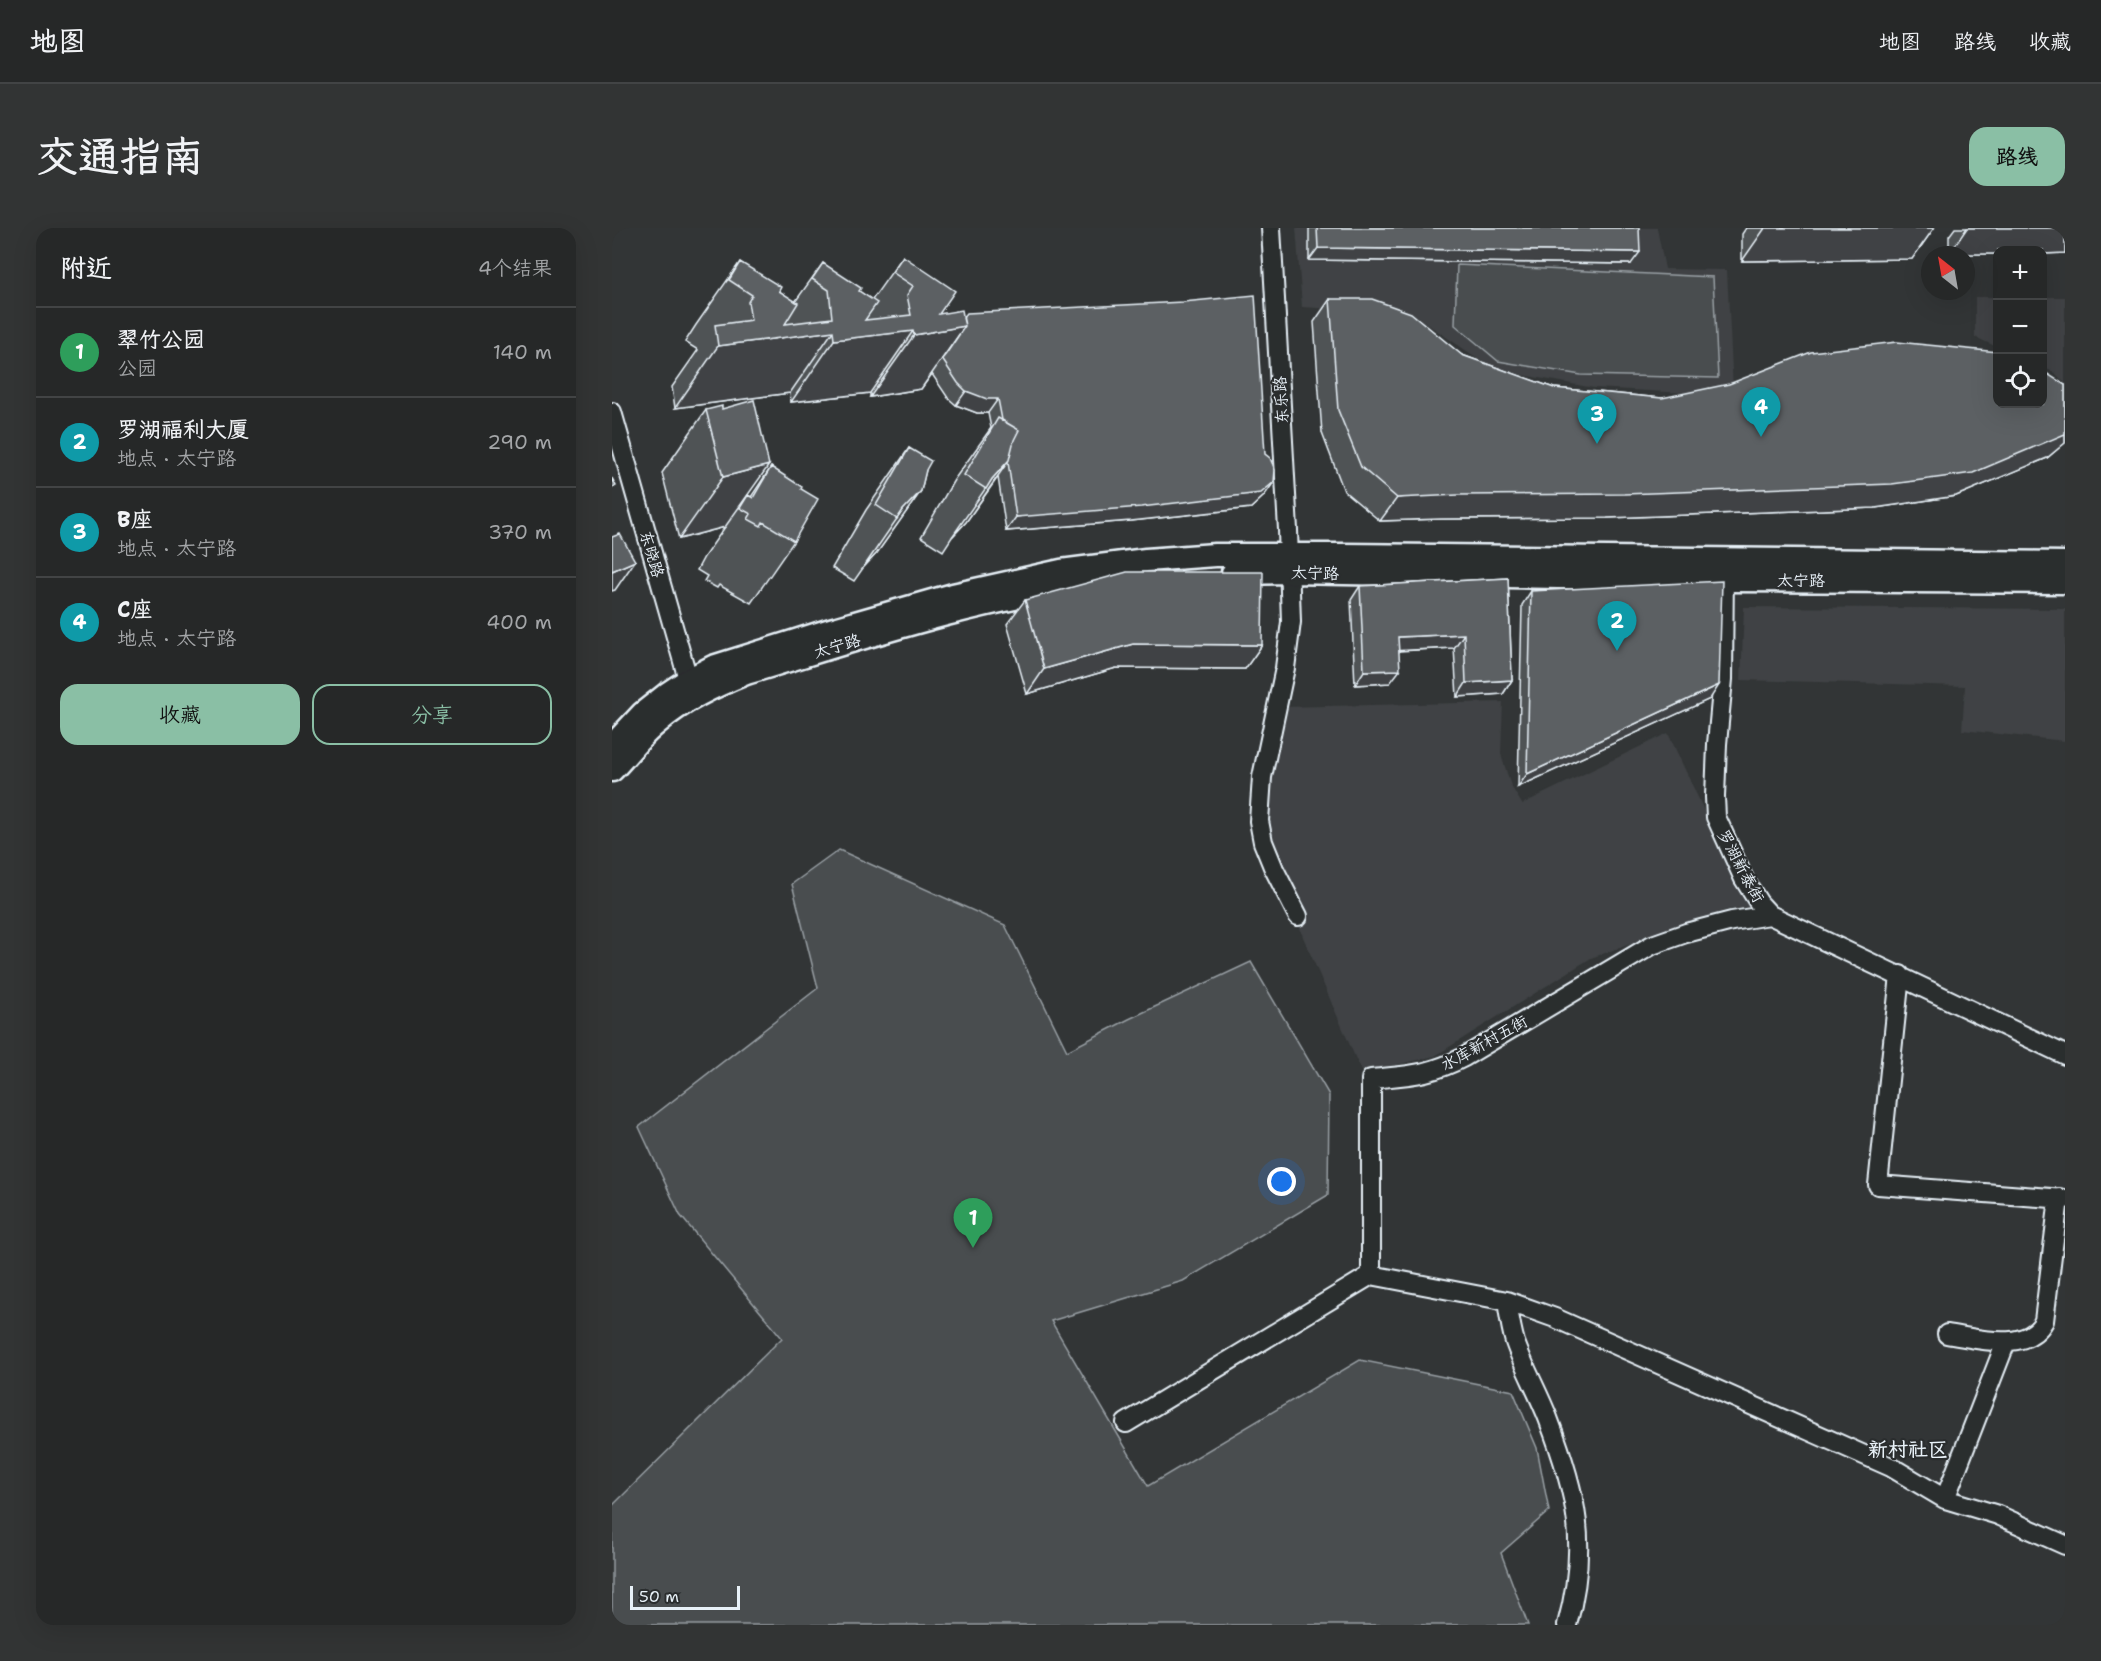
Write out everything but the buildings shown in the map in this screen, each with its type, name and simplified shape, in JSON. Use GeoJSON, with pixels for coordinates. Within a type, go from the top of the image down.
{"type":"FeatureCollection","features":[{"type":"Feature","properties":{"kind":"main road","name":"太宁路"},"geometry":{"type":"LineString","coordinates":[[612,746],[643,713],[742,657],[953,595],[1061,571],[1146,560],[1215,555],[1290,563],[1724,570],[2065,582]]}},
{"type":"Feature","properties":{"kind":"main road","name":"太宁路"},"geometry":{"type":"LineString","coordinates":[[1724,570],[2065,562]]}},
{"type":"Feature","properties":{"kind":"main road","name":"太宁路"},"geometry":{"type":"LineString","coordinates":[[612,770],[690,688]]}},
{"type":"Feature","properties":{"kind":"street","name":"东乐路"},"geometry":{"type":"LineString","coordinates":[[1271,228],[1290,563],[1291,622],[1285,668],[1262,777],[1259,822],[1263,842],[1274,869],[1298,916]]}},
{"type":"Feature","properties":{"kind":"street","name":"东晓路"},"geometry":{"type":"LineString","coordinates":[[612,412],[690,688]]}},
{"type":"Feature","properties":{"kind":"street","name":"罗湖新泰街"},"geometry":{"type":"LineString","coordinates":[[1724,570],[1724,679],[1717,744],[1716,818],[1744,879],[1759,903],[1770,915],[2065,1055]]}},
{"type":"Feature","properties":{"kind":"street","name":"水库新村五街"},"geometry":{"type":"LineString","coordinates":[[1371,1275],[1371,1079],[1416,1075],[1441,1069],[1652,945],[1732,921],[1770,915]]}},
{"type":"Feature","properties":{"kind":"street"},"geometry":{"type":"LineString","coordinates":[[1900,975],[1878,1185],[2062,1199],[2044,1321],[2039,1330],[2021,1339],[2006,1342],[1947,1334]]}},
{"type":"Feature","properties":{"kind":"street"},"geometry":{"type":"LineString","coordinates":[[1126,1423],[1371,1275],[1506,1301],[1555,1318],[1891,1467],[1945,1499],[1998,1515],[2065,1545]]}},
{"type":"Feature","properties":{"kind":"street"},"geometry":{"type":"LineString","coordinates":[[1506,1301],[1514,1340],[1547,1416],[1566,1468],[1577,1513],[1579,1557],[1567,1625]]}},
{"type":"Feature","properties":{"kind":"street"},"geometry":{"type":"LineString","coordinates":[[1945,1499],[2006,1342]]}},
{"type":"Feature","properties":{"kind":"shaded area"},"geometry":{"type":"Polygon","coordinates":[[[1296,228],[1657,228],[1665,269],[1727,270],[1733,390],[1704,394],[1594,388],[1495,370],[1412,314],[1302,307],[1296,228]]]}},
{"type":"Feature","properties":{"kind":"shaded area"},"geometry":{"type":"Polygon","coordinates":[[[1457,265],[1713,277],[1718,378],[1581,375],[1498,361],[1455,325],[1457,265]]]}},
{"type":"Feature","properties":{"kind":"shaded area"},"geometry":{"type":"Polygon","coordinates":[[[1975,297],[1993,297],[1993,345],[1975,337],[1975,297]]]}},
{"type":"Feature","properties":{"kind":"shaded area"},"geometry":{"type":"Polygon","coordinates":[[[2047,297],[2065,297],[2065,383],[2047,369],[2047,297]]]}},
{"type":"Feature","properties":{"kind":"shaded area"},"geometry":{"type":"Polygon","coordinates":[[[1744,607],[2065,609],[2065,741],[1962,730],[1965,686],[1741,680],[1744,607]]]}},
{"type":"Feature","properties":{"kind":"shaded area"},"geometry":{"type":"Polygon","coordinates":[[[1503,702],[1501,754],[1511,786],[1522,804],[1668,733],[1749,907],[1727,910],[1591,958],[1435,1056],[1362,1073],[1303,937],[1263,816],[1281,707],[1503,702]]]}},
{"type":"Feature","properties":{"kind":"shaded area"},"geometry":{"type":"Polygon","coordinates":[[[839,850],[1005,925],[1067,1051],[1129,1019],[1251,962],[1329,1095],[1328,1195],[1183,1281],[1051,1321],[1148,1486],[1360,1360],[1513,1391],[1537,1448],[1549,1511],[1501,1553],[1528,1625],[612,1625],[612,1506],[782,1338],[680,1215],[639,1127],[818,988],[792,884],[839,850]]]}},
{"type":"Feature","properties":{"kind":"place","name":"C座"},"geometry":{"type":"Point","coordinates":[1761,437]}},
{"type":"Feature","properties":{"kind":"place","name":"B座"},"geometry":{"type":"Point","coordinates":[1597,444]}},
{"type":"Feature","properties":{"kind":"place","name":"罗湖福利大厦"},"geometry":{"type":"Point","coordinates":[1617,651]}},
{"type":"Feature","properties":{"kind":"place","name":"翠竹公园"},"geometry":{"type":"Point","coordinates":[973,1248]}},
{"type":"Feature","properties":{"kind":"district","name":"新村社区"},"geometry":{"type":"Point","coordinates":[1908,1449]}}]}
